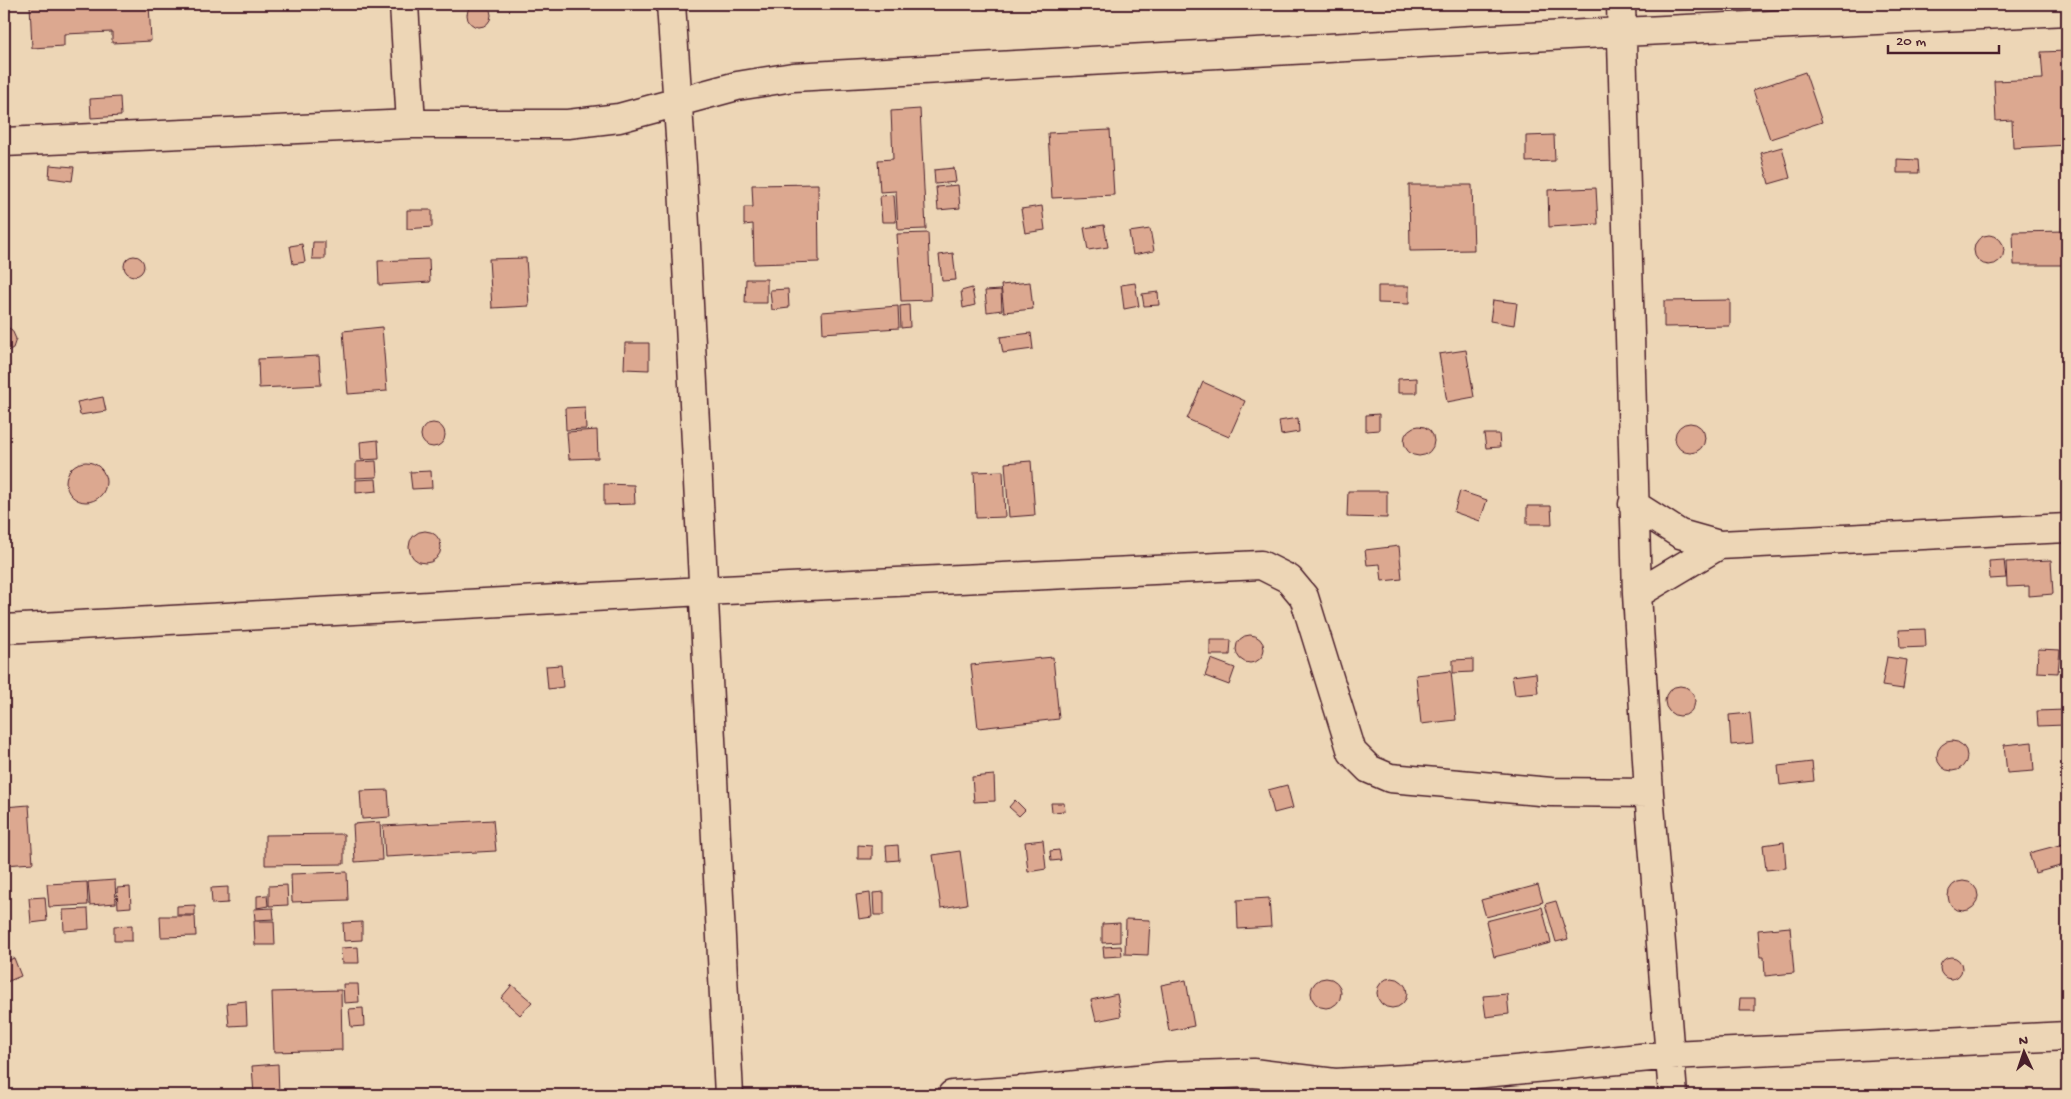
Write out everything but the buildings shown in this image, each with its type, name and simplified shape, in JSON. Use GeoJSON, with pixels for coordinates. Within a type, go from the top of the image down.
{"type":"FeatureCollection","features":[{"type":"Feature","properties":{"kind":"street"},"geometry":{"type":"LineString","coordinates":[[404,4],[411,124]]}},
{"type":"Feature","properties":{"kind":"street"},"geometry":{"type":"LineString","coordinates":[[671,4],[676,102],[682,166],[729,1095]]}},
{"type":"Feature","properties":{"kind":"street"},"geometry":{"type":"LineString","coordinates":[[1621,4],[1633,504],[1637,594],[1649,793],[1673,1095]]}},
{"type":"Feature","properties":{"kind":"street"},"geometry":{"type":"LineString","coordinates":[[4,142],[411,124],[568,124],[619,118],[737,86],[793,77],[1622,32],[2067,11]]}},
{"type":"Feature","properties":{"kind":"street"},"geometry":{"type":"LineString","coordinates":[[1633,504],[1680,534],[1719,545],[2067,528]]}},
{"type":"Feature","properties":{"kind":"street"},"geometry":{"type":"LineString","coordinates":[[1637,594],[1719,545]]}},
{"type":"Feature","properties":{"kind":"street"},"geometry":{"type":"LineString","coordinates":[[4,629],[703,591],[1261,565],[1289,579],[1304,597],[1352,752],[1369,769],[1390,778],[1551,792],[1649,793]]}},
{"type":"Feature","properties":{"kind":"street"},"geometry":{"type":"LineString","coordinates":[[952,1095],[1027,1090],[1166,1076],[1253,1074],[1335,1083],[1442,1077],[1671,1055],[2067,1036]]}}]}
